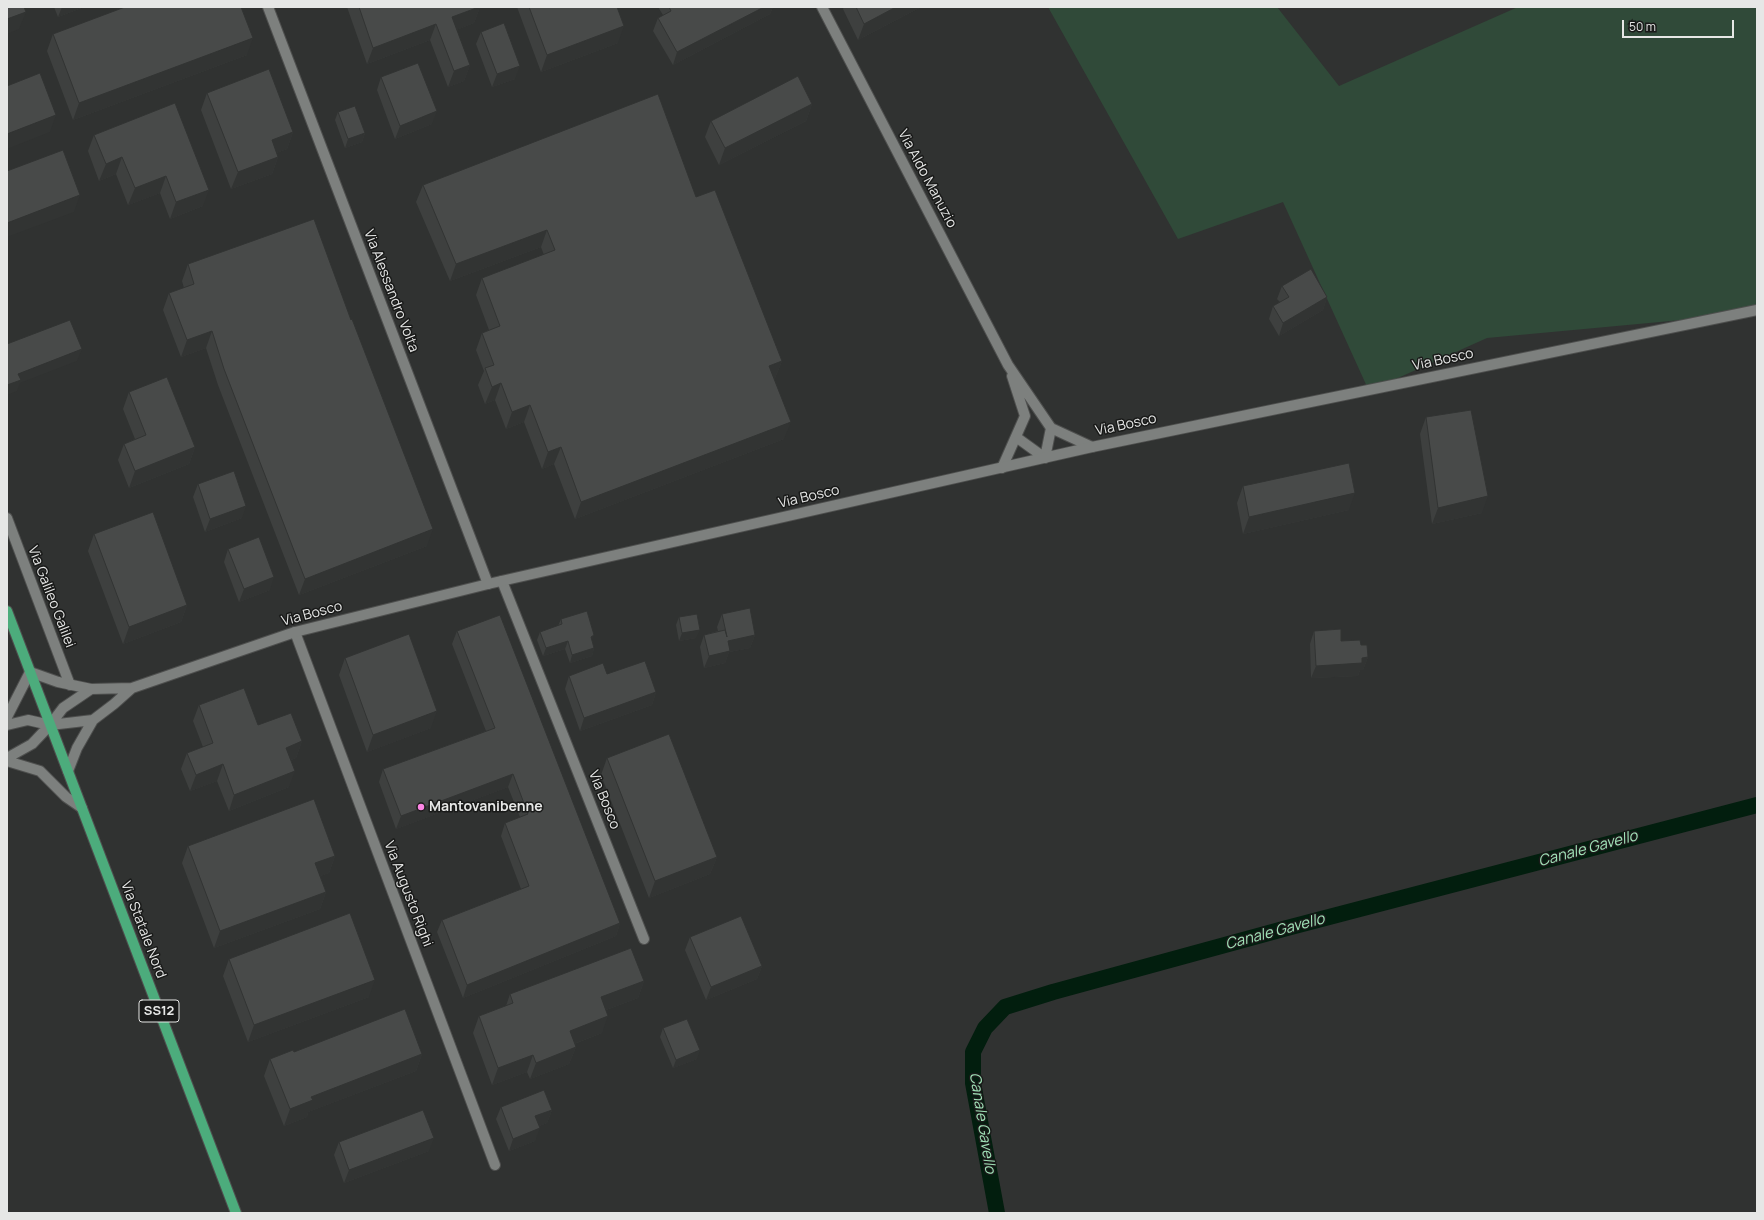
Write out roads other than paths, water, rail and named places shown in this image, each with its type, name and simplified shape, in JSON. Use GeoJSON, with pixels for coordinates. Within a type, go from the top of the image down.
{"type":"FeatureCollection","features":[{"type":"Feature","properties":{"kind":"main road","name":"SS12"},"geometry":{"type":"LineString","coordinates":[[7,611],[50,725]]}},
{"type":"Feature","properties":{"kind":"main road","name":"Via Statale Nord"},"geometry":{"type":"LineString","coordinates":[[50,725],[236,1213]]}},
{"type":"Feature","properties":{"kind":"street","name":"Via Alessandro Volta"},"geometry":{"type":"LineString","coordinates":[[268,7],[488,584]]}},
{"type":"Feature","properties":{"kind":"street","name":"Via Aldo Manuzio"},"geometry":{"type":"LineString","coordinates":[[822,7],[1008,365],[1051,428]]}},
{"type":"Feature","properties":{"kind":"street","name":"Via Bosco"},"geometry":{"type":"LineString","coordinates":[[30,672],[58,682],[91,689],[132,688],[295,632],[488,584],[1092,447],[1757,310]]}},
{"type":"Feature","properties":{"kind":"street","name":"Via Aldo Manuzio"},"geometry":{"type":"LineString","coordinates":[[1002,468],[1025,416],[1008,365]]}},
{"type":"Feature","properties":{"kind":"street"},"geometry":{"type":"LineString","coordinates":[[1016,437],[1045,458],[1051,428],[1092,447]]}},
{"type":"Feature","properties":{"kind":"street","name":"Via Galileo Galilei"},"geometry":{"type":"LineString","coordinates":[[7,518],[70,685]]}},
{"type":"Feature","properties":{"kind":"street","name":"Via Bosco"},"geometry":{"type":"LineString","coordinates":[[502,581],[644,939]]}},
{"type":"Feature","properties":{"kind":"street","name":"Via Augusto Righi"},"geometry":{"type":"LineString","coordinates":[[295,632],[495,1165]]}},
{"type":"Feature","properties":{"kind":"street"},"geometry":{"type":"LineString","coordinates":[[7,716],[30,672]]}},
{"type":"Feature","properties":{"kind":"street","name":"Via Bosco"},"geometry":{"type":"LineString","coordinates":[[68,771],[77,748],[93,720],[132,688]]}},
{"type":"Feature","properties":{"kind":"street"},"geometry":{"type":"LineString","coordinates":[[7,758],[32,744],[50,725],[63,708],[91,689]]}},
{"type":"Feature","properties":{"kind":"street"},"geometry":{"type":"LineString","coordinates":[[7,725],[28,720],[50,725],[93,720]]}},
{"type":"Feature","properties":{"kind":"street"},"geometry":{"type":"LineString","coordinates":[[7,761],[40,771],[66,797],[82,808]]}},
{"type":"Feature","properties":{"kind":"waterway","name":"Canale Gavello"},"geometry":{"type":"LineString","coordinates":[[997,1213],[973,1083],[973,1052],[985,1028],[1005,1007],[1053,992],[1287,928],[1757,805]]}},
{"type":"Feature","properties":{"kind":"place","name":"Mantovanibenne"},"geometry":{"type":"Point","coordinates":[421,807]}}]}
